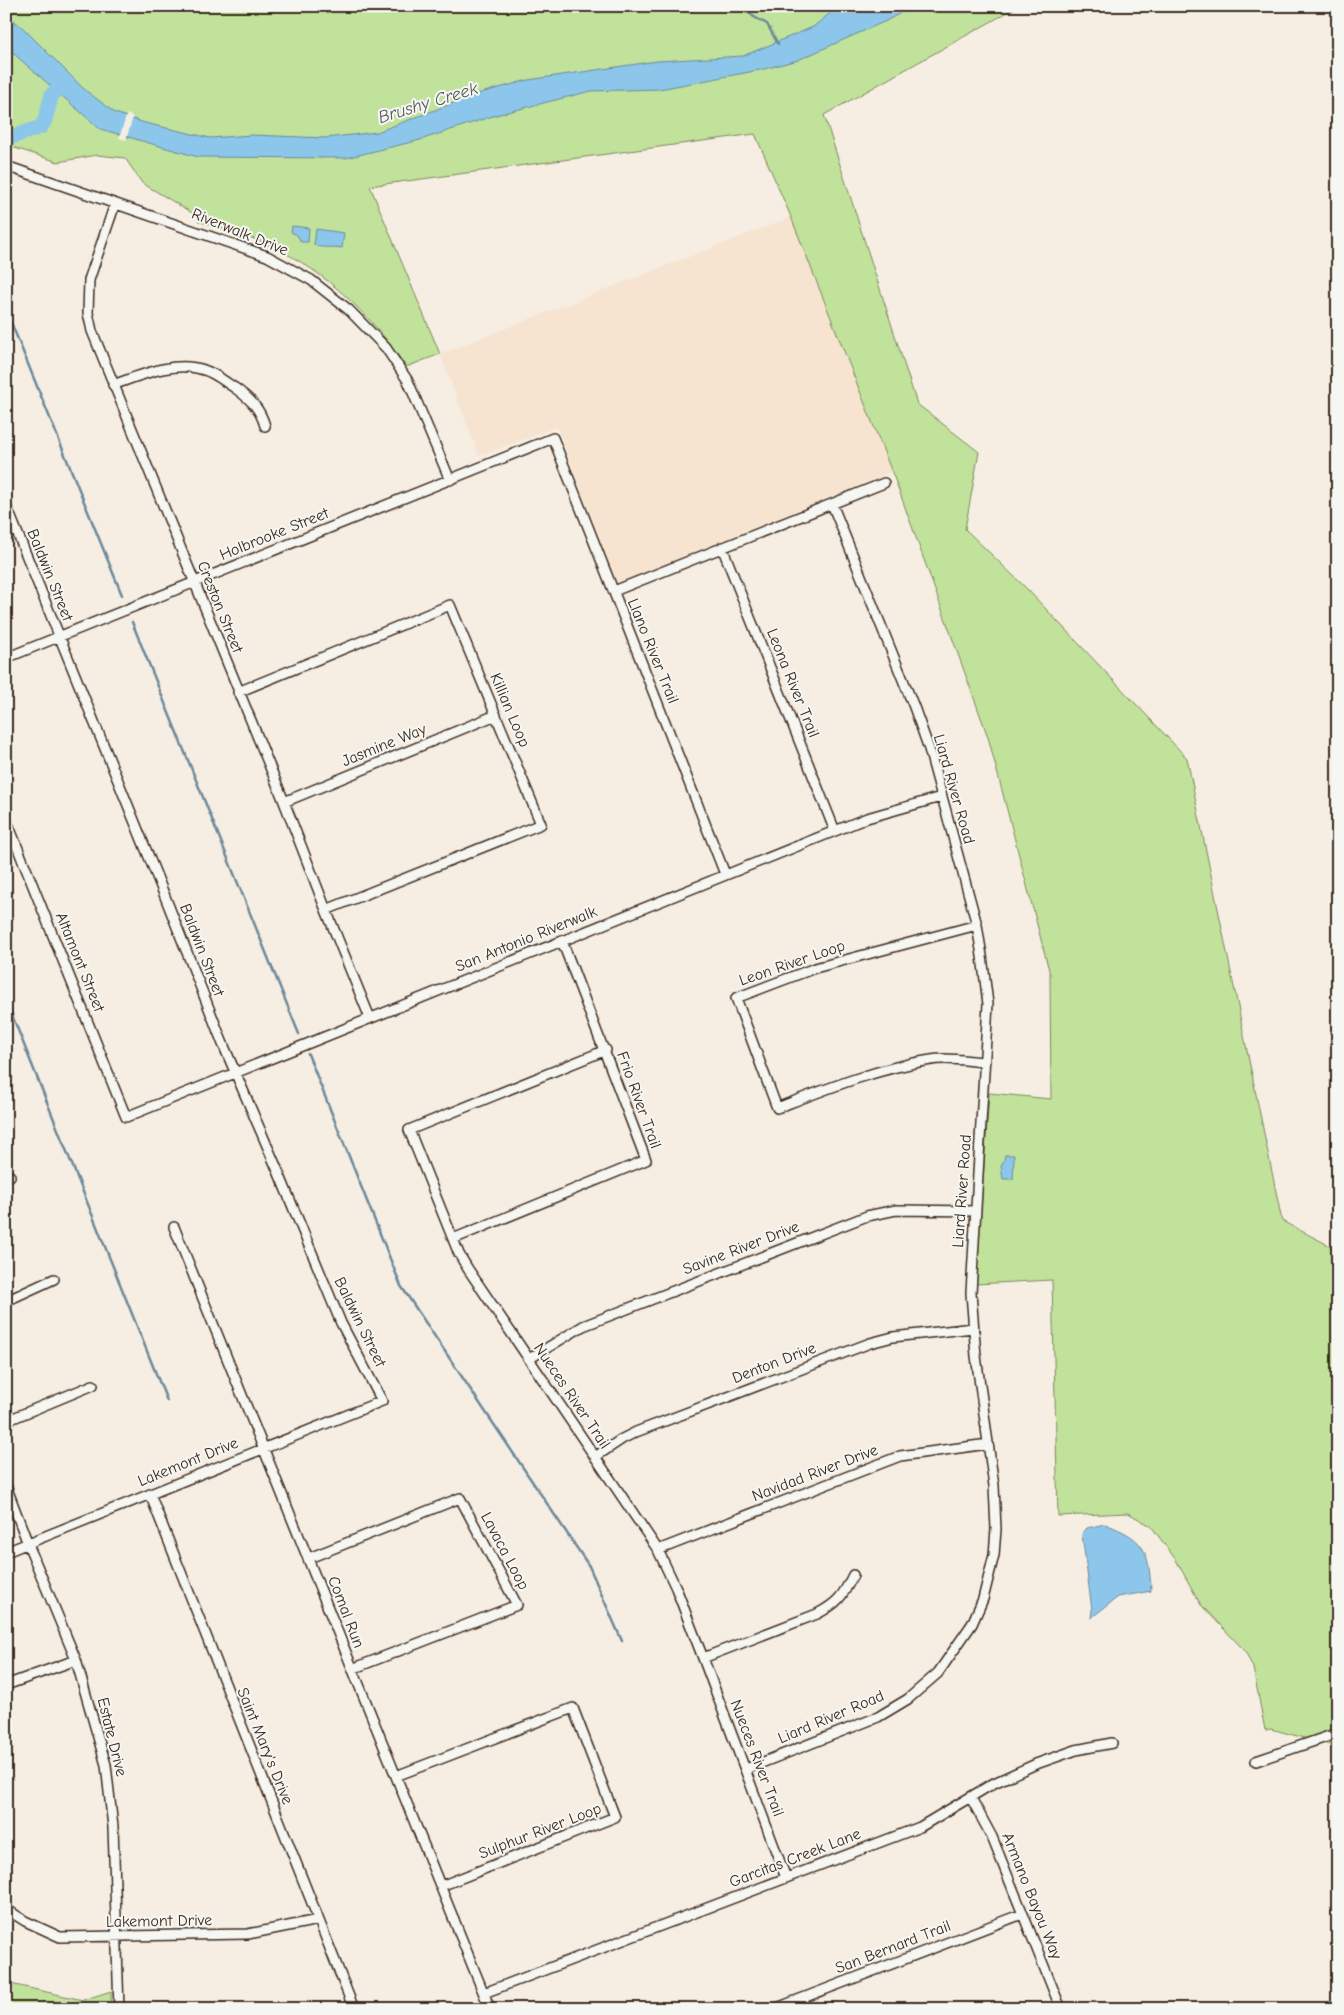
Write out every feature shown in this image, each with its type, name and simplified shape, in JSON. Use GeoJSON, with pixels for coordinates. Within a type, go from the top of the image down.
{"type":"FeatureCollection","features":[{"type":"Feature","properties":{"kind":"street","name":"Riverwalk Drive"},"geometry":{"type":"LineString","coordinates":[[6,166],[266,256],[311,280],[349,310],[381,342],[408,381],[450,480]]}},
{"type":"Feature","properties":{"kind":"street","name":"Creston Street"},"geometry":{"type":"LineString","coordinates":[[115,204],[93,268],[87,297],[92,331],[370,1018]]}},
{"type":"Feature","properties":{"kind":"street"},"geometry":{"type":"LineString","coordinates":[[113,384],[168,368],[204,370],[250,398],[261,412],[265,426]]}},
{"type":"Feature","properties":{"kind":"street","name":"Holbrooke Street"},"geometry":{"type":"LineString","coordinates":[[6,658],[553,438]]}},
{"type":"Feature","properties":{"kind":"street","name":"Llano River Trail"},"geometry":{"type":"LineString","coordinates":[[553,438],[725,874]]}},
{"type":"Feature","properties":{"kind":"street"},"geometry":{"type":"LineString","coordinates":[[614,591],[884,483]]}},
{"type":"Feature","properties":{"kind":"street","name":"Liard River Road"},"geometry":{"type":"LineString","coordinates":[[746,1769],[878,1717],[908,1699],[938,1672],[972,1624],[983,1599],[994,1555],[996,1507],[973,1328],[971,1271],[988,1004],[977,925],[929,749],[914,707],[832,504]]}},
{"type":"Feature","properties":{"kind":"street","name":"Baldwin Street"},"geometry":{"type":"LineString","coordinates":[[6,505],[235,1073],[341,1323],[382,1401]]}},
{"type":"Feature","properties":{"kind":"street","name":"Leona River Trail"},"geometry":{"type":"LineString","coordinates":[[722,547],[835,831]]}},
{"type":"Feature","properties":{"kind":"street","name":"Killian Loop"},"geometry":{"type":"LineString","coordinates":[[238,692],[450,605],[542,824],[326,910]]}},
{"type":"Feature","properties":{"kind":"street","name":"Jasmine Way"},"geometry":{"type":"LineString","coordinates":[[284,802],[496,715]]}},
{"type":"Feature","properties":{"kind":"street","name":"San Antonio Riverwalk"},"geometry":{"type":"LineString","coordinates":[[126,1117],[725,874],[878,814],[941,797]]}},
{"type":"Feature","properties":{"kind":"street","name":"Altamont Street"},"geometry":{"type":"LineString","coordinates":[[6,819],[126,1117]]}},
{"type":"Feature","properties":{"kind":"street","name":"Leon River Loop"},"geometry":{"type":"LineString","coordinates":[[977,925],[815,968],[736,998],[777,1108],[828,1088],[904,1066],[933,1060],[985,1062]]}},
{"type":"Feature","properties":{"kind":"street","name":"Frio River Trail"},"geometry":{"type":"LineString","coordinates":[[453,1239],[646,1160],[606,1050],[562,940]]}},
{"type":"Feature","properties":{"kind":"street","name":"Nueces River Trail"},"geometry":{"type":"LineString","coordinates":[[606,1050],[409,1130],[453,1239],[468,1270],[658,1550],[673,1582],[703,1658],[786,1878]]}},
{"type":"Feature","properties":{"kind":"street","name":"Savine River Drive"},"geometry":{"type":"LineString","coordinates":[[529,1359],[583,1326],[867,1216],[896,1210],[976,1211]]}},
{"type":"Feature","properties":{"kind":"street","name":"Comal Run"},"geometry":{"type":"LineString","coordinates":[[174,1227],[490,2009]]}},
{"type":"Feature","properties":{"kind":"street"},"geometry":{"type":"LineString","coordinates":[[6,1301],[54,1278]]}},
{"type":"Feature","properties":{"kind":"street","name":"Denton Drive"},"geometry":{"type":"LineString","coordinates":[[595,1457],[636,1432],[870,1343],[893,1337],[973,1328]]}},
{"type":"Feature","properties":{"kind":"street"},"geometry":{"type":"LineString","coordinates":[[6,1420],[93,1384]]}},
{"type":"Feature","properties":{"kind":"street","name":"Lakemont Drive"},"geometry":{"type":"LineString","coordinates":[[6,1552],[382,1401]]}},
{"type":"Feature","properties":{"kind":"street","name":"Navidad River Drive"},"geometry":{"type":"LineString","coordinates":[[658,1550],[900,1456],[988,1444]]}},
{"type":"Feature","properties":{"kind":"street","name":"Estate Drive"},"geometry":{"type":"LineString","coordinates":[[6,1486],[76,1660],[106,1765],[113,1827],[119,2009]]}},
{"type":"Feature","properties":{"kind":"street","name":"Saint Mary's Drive"},"geometry":{"type":"LineString","coordinates":[[150,1494],[354,2009]]}},
{"type":"Feature","properties":{"kind":"street","name":"Lavaca Loop"},"geometry":{"type":"LineString","coordinates":[[309,1558],[460,1498],[517,1605],[352,1668]]}},
{"type":"Feature","properties":{"kind":"street"},"geometry":{"type":"LineString","coordinates":[[703,1658],[834,1606],[844,1595],[854,1575]]}},
{"type":"Feature","properties":{"kind":"street"},"geometry":{"type":"LineString","coordinates":[[6,1685],[76,1660]]}},
{"type":"Feature","properties":{"kind":"street","name":"Sulphur River Loop"},"geometry":{"type":"LineString","coordinates":[[396,1776],[574,1708],[616,1817],[441,1886]]}},
{"type":"Feature","properties":{"kind":"street"},"geometry":{"type":"LineString","coordinates":[[1256,1761],[1338,1733]]}},
{"type":"Feature","properties":{"kind":"street","name":"Garcitas Creek Lane"},"geometry":{"type":"LineString","coordinates":[[484,1994],[920,1827],[1010,1774],[1076,1750],[1112,1743]]}},
{"type":"Feature","properties":{"kind":"street","name":"Armano Bayou Way"},"geometry":{"type":"LineString","coordinates":[[970,1798],[992,1837],[1060,2009]]}},
{"type":"Feature","properties":{"kind":"street","name":"Lakemont Drive"},"geometry":{"type":"LineString","coordinates":[[6,1909],[25,1921],[60,1937],[116,1938],[248,1934],[318,1920]]}},
{"type":"Feature","properties":{"kind":"street","name":"San Bernard Trail"},"geometry":{"type":"LineString","coordinates":[[774,2009],[1022,1914]]}},
{"type":"Feature","properties":{"kind":"shaded area"},"geometry":{"type":"Polygon","coordinates":[[[791,217],[892,472],[617,584],[557,427],[479,456],[440,354],[791,217]]]}},
{"type":"Feature","properties":{"kind":"green space"},"geometry":{"type":"Polygon","coordinates":[[[6,6],[1019,6],[824,115],[917,404],[979,452],[965,529],[1026,588],[1187,758],[1282,1221],[1338,1250],[1338,1747],[1271,1729],[1265,1730],[1253,1668],[1245,1651],[1201,1605],[1176,1560],[1151,1526],[1128,1513],[1058,1516],[1052,1280],[976,1284],[989,1093],[1051,1099],[1050,974],[988,737],[897,485],[791,217],[755,134],[370,186],[440,354],[406,367],[393,348],[363,313],[329,282],[311,269],[271,246],[244,235],[198,221],[199,217],[142,183],[125,158],[97,155],[58,162],[6,145],[6,6]]]}},
{"type":"Feature","properties":{"kind":"green space"},"geometry":{"type":"Polygon","coordinates":[[[6,1983],[83,2000],[111,1991],[111,2009],[6,2009],[6,1983]]]}},
{"type":"Feature","properties":{"kind":"water"},"geometry":{"type":"Polygon","coordinates":[[[839,6],[913,6],[886,21],[798,60],[760,70],[660,89],[591,91],[496,115],[420,140],[346,158],[198,157],[100,129],[6,47],[6,15],[22,27],[84,89],[115,113],[145,123],[210,138],[252,135],[326,138],[377,132],[477,94],[528,80],[657,61],[743,56],[813,27],[839,6]]]}},
{"type":"Feature","properties":{"kind":"water"},"geometry":{"type":"Polygon","coordinates":[[[292,226],[309,228],[308,242],[301,242],[297,235],[291,232],[292,226]]]}},
{"type":"Feature","properties":{"kind":"water"},"geometry":{"type":"Polygon","coordinates":[[[316,229],[344,233],[342,248],[314,245],[316,229]]]}},
{"type":"Feature","properties":{"kind":"water"},"geometry":{"type":"Polygon","coordinates":[[[1005,1155],[1014,1155],[1013,1179],[1003,1179],[1001,1166],[1005,1155]]]}},
{"type":"Feature","properties":{"kind":"water"},"geometry":{"type":"Polygon","coordinates":[[[1105,1524],[1129,1535],[1142,1548],[1149,1565],[1151,1591],[1118,1597],[1091,1618],[1092,1610],[1082,1534],[1087,1528],[1105,1524]]]}},
{"type":"Feature","properties":{"kind":"pier"},"geometry":{"type":"Polygon","coordinates":[[[127,114],[133,117],[126,140],[119,138],[127,114]]]}},
{"type":"Feature","properties":{"kind":"waterway"},"geometry":{"type":"LineString","coordinates":[[742,6],[754,17],[767,24],[778,44]]}},
{"type":"Feature","properties":{"kind":"waterway"},"geometry":{"type":"LineString","coordinates":[[6,139],[41,127],[45,120],[52,94],[66,86]]}},
{"type":"Feature","properties":{"kind":"waterway"},"geometry":{"type":"LineString","coordinates":[[6,310],[122,595]]}},
{"type":"Feature","properties":{"kind":"waterway"},"geometry":{"type":"LineString","coordinates":[[132,622],[299,1034]]}},
{"type":"Feature","properties":{"kind":"waterway"},"geometry":{"type":"LineString","coordinates":[[6,1000],[167,1401]]}},
{"type":"Feature","properties":{"kind":"waterway"},"geometry":{"type":"LineString","coordinates":[[308,1054],[401,1286],[589,1566],[622,1641]]}},
{"type":"Feature","properties":{"kind":"water label","name":"Brushy Creek"},"geometry":{"type":"Point","coordinates":[428,103]}}]}
